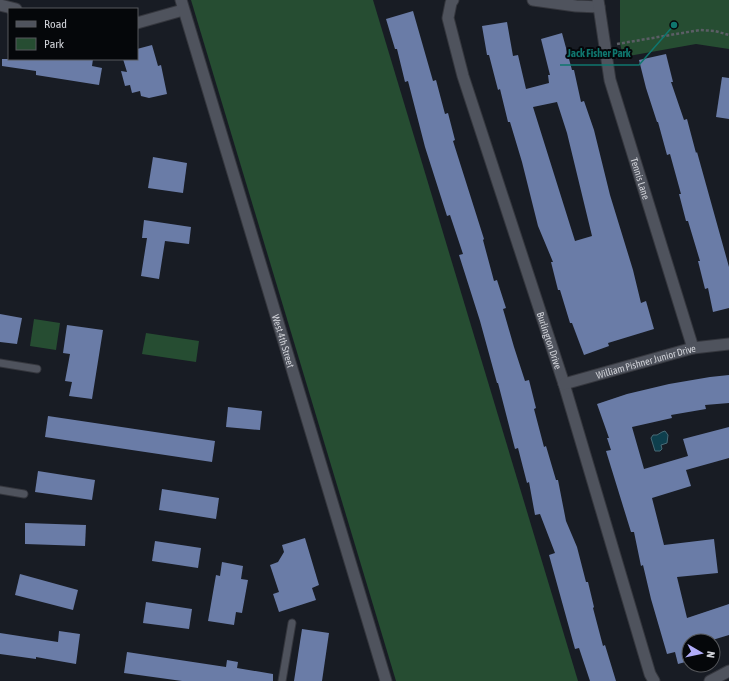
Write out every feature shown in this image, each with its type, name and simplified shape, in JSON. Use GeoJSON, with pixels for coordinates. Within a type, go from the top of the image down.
{"type":"FeatureCollection","features":[{"type":"Feature","properties":{"kind":"street","name":"Burlington Drive"},"geometry":{"type":"LineString","coordinates":[[453,0],[451,2],[448,18],[463,76],[564,384],[650,674],[654,681]]}},
{"type":"Feature","properties":{"kind":"street"},"geometry":{"type":"LineString","coordinates":[[533,0],[576,6],[599,2]]}},
{"type":"Feature","properties":{"kind":"street","name":"Tennis Lane"},"geometry":{"type":"LineString","coordinates":[[599,2],[610,80],[693,348]]}},
{"type":"Feature","properties":{"kind":"street"},"geometry":{"type":"LineString","coordinates":[[0,5],[12,8]]}},
{"type":"Feature","properties":{"kind":"street"},"geometry":{"type":"LineString","coordinates":[[138,23],[182,5]]}},
{"type":"Feature","properties":{"kind":"street","name":"West 4th Street"},"geometry":{"type":"LineString","coordinates":[[182,5],[386,681]]}},
{"type":"Feature","properties":{"kind":"street","name":"William Pishner Junior Drive"},"geometry":{"type":"LineString","coordinates":[[564,384],[693,348],[729,344]]}},
{"type":"Feature","properties":{"kind":"street"},"geometry":{"type":"LineString","coordinates":[[710,681],[729,671]]}},
{"type":"Feature","properties":{"kind":"lane"},"geometry":{"type":"LineString","coordinates":[[0,363],[37,369]]}},
{"type":"Feature","properties":{"kind":"lane"},"geometry":{"type":"LineString","coordinates":[[0,490],[24,494]]}},
{"type":"Feature","properties":{"kind":"lane"},"geometry":{"type":"LineString","coordinates":[[282,681],[292,623]]}},
{"type":"Feature","properties":{"kind":"path"},"geometry":{"type":"LineString","coordinates":[[620,43],[700,30],[715,31],[729,35]]}},
{"type":"Feature","properties":{"kind":"green space"},"geometry":{"type":"Polygon","coordinates":[[[191,0],[373,0],[578,681],[396,681],[191,0]]]}},
{"type":"Feature","properties":{"kind":"green space"},"geometry":{"type":"Polygon","coordinates":[[[620,0],[729,0],[729,49],[696,44],[623,57],[620,43],[620,0]]]}},
{"type":"Feature","properties":{"kind":"green space"},"geometry":{"type":"Polygon","coordinates":[[[34,319],[60,323],[56,350],[30,346],[34,319]]]}},
{"type":"Feature","properties":{"kind":"green space"},"geometry":{"type":"Polygon","coordinates":[[[146,333],[199,341],[196,362],[142,354],[146,333]]]}},
{"type":"Feature","properties":{"kind":"water"},"geometry":{"type":"Polygon","coordinates":[[[665,431],[668,435],[667,443],[661,445],[662,449],[660,451],[655,451],[651,438],[653,435],[657,435],[665,431]]]}},
{"type":"Feature","properties":{"kind":"building"},"geometry":{"type":"Polygon","coordinates":[[[413,11],[433,81],[436,80],[445,114],[448,113],[455,140],[453,141],[484,239],[483,240],[494,281],[497,280],[506,308],[503,309],[514,347],[525,381],[529,380],[536,408],[534,409],[544,447],[546,446],[556,480],[558,480],[566,521],[577,547],[586,582],[588,582],[603,646],[605,645],[616,681],[590,681],[579,648],[575,649],[549,555],[555,553],[540,514],[535,515],[529,482],[527,483],[518,448],[515,449],[498,383],[459,255],[463,254],[450,215],[447,216],[425,147],[408,81],[405,82],[397,49],[395,49],[386,19],[413,11]]]}},
{"type":"Feature","properties":{"kind":"building"},"geometry":{"type":"Polygon","coordinates":[[[507,22],[513,56],[518,55],[526,89],[549,83],[548,75],[550,75],[541,39],[562,33],[572,70],[574,70],[581,102],[584,101],[594,130],[610,195],[633,270],[641,303],[646,301],[654,329],[608,343],[609,346],[584,355],[572,323],[570,323],[560,290],[558,290],[551,262],[553,262],[538,226],[522,162],[510,122],[508,122],[500,89],[498,90],[489,55],[487,55],[482,26],[507,22]],[[557,102],[533,107],[575,241],[592,236],[567,133],[557,102]]]}},
{"type":"Feature","properties":{"kind":"building"},"geometry":{"type":"Polygon","coordinates":[[[152,45],[158,66],[161,65],[167,94],[149,98],[141,96],[140,91],[132,93],[130,85],[125,86],[121,71],[127,72],[123,60],[138,60],[138,49],[152,45]]]}},
{"type":"Feature","properties":{"kind":"building"},"geometry":{"type":"Polygon","coordinates":[[[666,54],[673,82],[671,82],[684,120],[687,119],[729,267],[729,308],[713,312],[708,288],[705,289],[698,261],[700,261],[688,221],[686,221],[679,194],[681,194],[670,154],[667,155],[658,122],[646,88],[639,60],[666,54]]]}},
{"type":"Feature","properties":{"kind":"building"},"geometry":{"type":"Polygon","coordinates":[[[2,59],[93,60],[92,66],[102,68],[99,85],[36,75],[36,71],[2,66],[2,59]]]}},
{"type":"Feature","properties":{"kind":"building"},"geometry":{"type":"Polygon","coordinates":[[[722,77],[729,78],[729,119],[716,117],[722,77]]]}},
{"type":"Feature","properties":{"kind":"building"},"geometry":{"type":"Polygon","coordinates":[[[153,157],[187,163],[183,193],[148,188],[153,157]]]}},
{"type":"Feature","properties":{"kind":"building"},"geometry":{"type":"Polygon","coordinates":[[[144,220],[191,227],[189,244],[165,241],[159,279],[141,276],[147,238],[142,238],[144,220]]]}},
{"type":"Feature","properties":{"kind":"building"},"geometry":{"type":"Polygon","coordinates":[[[0,314],[22,318],[17,344],[0,342],[0,314]]]}},
{"type":"Feature","properties":{"kind":"building"},"geometry":{"type":"Polygon","coordinates":[[[67,325],[103,330],[92,399],[69,396],[72,382],[65,381],[70,354],[63,353],[67,325]]]}},
{"type":"Feature","properties":{"kind":"building"},"geometry":{"type":"Polygon","coordinates":[[[729,375],[729,403],[705,405],[706,409],[671,415],[672,418],[632,427],[644,469],[688,456],[683,439],[729,427],[729,458],[686,470],[691,486],[652,498],[664,545],[714,539],[718,573],[677,577],[687,618],[729,604],[729,635],[721,637],[721,633],[681,633],[681,663],[678,664],[675,652],[667,654],[643,565],[641,566],[634,532],[631,532],[606,451],[611,450],[607,438],[609,438],[597,404],[627,394],[669,384],[729,375]]]}},
{"type":"Feature","properties":{"kind":"building"},"geometry":{"type":"Polygon","coordinates":[[[228,407],[262,411],[260,430],[226,427],[228,407]]]}},
{"type":"Feature","properties":{"kind":"building"},"geometry":{"type":"Polygon","coordinates":[[[48,416],[215,441],[212,462],[45,437],[48,416]]]}},
{"type":"Feature","properties":{"kind":"building"},"geometry":{"type":"Polygon","coordinates":[[[38,471],[95,480],[92,500],[35,492],[38,471]]]}},
{"type":"Feature","properties":{"kind":"building"},"geometry":{"type":"Polygon","coordinates":[[[162,489],[219,498],[216,519],[159,510],[162,489]]]}},
{"type":"Feature","properties":{"kind":"building"},"geometry":{"type":"Polygon","coordinates":[[[25,523],[86,525],[85,546],[25,544],[25,523]]]}},
{"type":"Feature","properties":{"kind":"building"},"geometry":{"type":"Polygon","coordinates":[[[305,538],[319,585],[312,588],[316,600],[279,612],[273,594],[279,592],[270,565],[278,562],[284,552],[282,545],[305,538]]]}},
{"type":"Feature","properties":{"kind":"building"},"geometry":{"type":"Polygon","coordinates":[[[155,541],[201,548],[198,568],[152,561],[155,541]]]}},
{"type":"Feature","properties":{"kind":"building"},"geometry":{"type":"Polygon","coordinates":[[[222,562],[243,566],[241,579],[248,580],[242,613],[236,612],[234,625],[208,621],[216,575],[220,576],[222,562]]]}},
{"type":"Feature","properties":{"kind":"building"},"geometry":{"type":"Polygon","coordinates":[[[20,574],[78,590],[73,610],[15,595],[20,574]]]}},
{"type":"Feature","properties":{"kind":"building"},"geometry":{"type":"Polygon","coordinates":[[[146,602],[192,609],[189,629],[143,623],[146,602]]]}},
{"type":"Feature","properties":{"kind":"building"},"geometry":{"type":"Polygon","coordinates":[[[302,629],[329,633],[322,681],[294,681],[302,629]]]}},
{"type":"Feature","properties":{"kind":"building"},"geometry":{"type":"Polygon","coordinates":[[[59,631],[80,634],[76,664],[36,657],[36,659],[0,654],[0,633],[58,642],[59,631]]]}},
{"type":"Feature","properties":{"kind":"building"},"geometry":{"type":"Polygon","coordinates":[[[127,652],[226,667],[227,660],[238,662],[237,668],[273,674],[273,681],[182,681],[124,673],[127,652]]]}},
{"type":"Feature","properties":{"kind":"place","name":"Jack Fisher Park"},"geometry":{"type":"Point","coordinates":[674,25]}}]}
